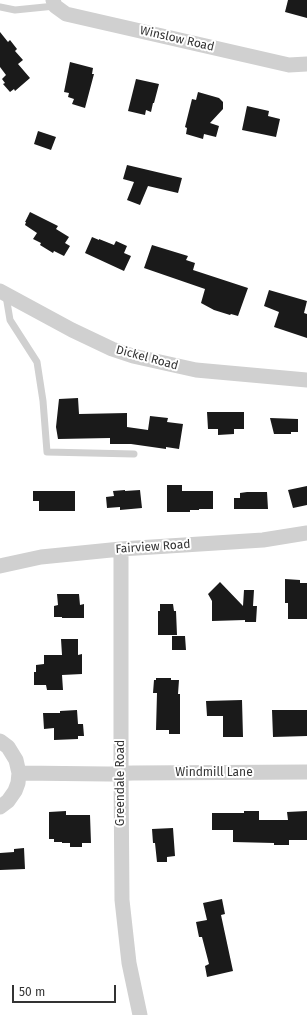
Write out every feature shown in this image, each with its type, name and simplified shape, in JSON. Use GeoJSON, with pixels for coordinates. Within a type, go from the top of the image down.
{"type":"FeatureCollection","features":[{"type":"Feature","properties":{"kind":"street","name":"Winslow Road"},"geometry":{"type":"LineString","coordinates":[[54,3],[66,14],[73,16],[289,65],[307,64]]}},
{"type":"Feature","properties":{"kind":"street","name":"Dickel Road"},"geometry":{"type":"LineString","coordinates":[[3,292],[72,330],[112,349],[133,356],[196,370],[307,380]]}},
{"type":"Feature","properties":{"kind":"street","name":"Fairview Road"},"geometry":{"type":"LineString","coordinates":[[0,566],[41,557],[121,549],[263,540],[307,534]]}},
{"type":"Feature","properties":{"kind":"street","name":"Greendale Road"},"geometry":{"type":"LineString","coordinates":[[121,549],[120,774],[122,900],[129,963],[140,1015]]}},
{"type":"Feature","properties":{"kind":"street"},"geometry":{"type":"LineString","coordinates":[[0,741],[8,747],[16,760],[19,773],[15,791],[8,801],[0,807]]}},
{"type":"Feature","properties":{"kind":"street","name":"Windmill Lane"},"geometry":{"type":"LineString","coordinates":[[19,773],[120,774],[307,772]]}},
{"type":"Feature","properties":{"kind":"lane"},"geometry":{"type":"LineString","coordinates":[[0,7],[15,10],[54,3]]}},
{"type":"Feature","properties":{"kind":"lane"},"geometry":{"type":"LineString","coordinates":[[3,292],[10,320],[36,362],[43,401],[47,452],[134,454]]}},
{"type":"Feature","properties":{"kind":"building"},"geometry":{"type":"Polygon","coordinates":[[[288,0],[307,0],[307,18],[285,12],[288,0]]]}},
{"type":"Feature","properties":{"kind":"building"},"geometry":{"type":"Polygon","coordinates":[[[0,32],[8,42],[10,40],[17,49],[15,51],[23,60],[18,64],[30,78],[15,91],[14,89],[10,92],[3,84],[5,83],[2,79],[6,75],[0,67],[0,32]]]}},
{"type":"Feature","properties":{"kind":"building"},"geometry":{"type":"Polygon","coordinates":[[[70,62],[93,68],[92,74],[94,74],[85,108],[72,104],[74,99],[68,97],[69,93],[64,92],[70,62]]]}},
{"type":"Feature","properties":{"kind":"building"},"geometry":{"type":"Polygon","coordinates":[[[136,79],[159,84],[151,112],[146,110],[145,115],[128,111],[136,79]]]}},
{"type":"Feature","properties":{"kind":"building"},"geometry":{"type":"Polygon","coordinates":[[[198,92],[219,98],[223,102],[223,109],[210,123],[219,126],[216,137],[204,134],[203,139],[186,134],[187,128],[185,127],[192,99],[196,100],[198,92]]]}},
{"type":"Feature","properties":{"kind":"building"},"geometry":{"type":"Polygon","coordinates":[[[247,106],[269,111],[268,116],[280,119],[276,137],[242,130],[247,106]]]}},
{"type":"Feature","properties":{"kind":"building"},"geometry":{"type":"Polygon","coordinates":[[[38,131],[56,137],[51,150],[34,144],[38,131]]]}},
{"type":"Feature","properties":{"kind":"building"},"geometry":{"type":"Polygon","coordinates":[[[127,165],[182,178],[178,193],[148,186],[140,205],[127,200],[134,182],[123,179],[127,165]]]}},
{"type":"Feature","properties":{"kind":"building"},"geometry":{"type":"Polygon","coordinates":[[[30,212],[58,226],[56,229],[69,237],[65,243],[70,246],[64,256],[54,251],[53,253],[40,245],[41,243],[33,239],[37,233],[25,225],[30,212]]]}},
{"type":"Feature","properties":{"kind":"building"},"geometry":{"type":"Polygon","coordinates":[[[92,237],[114,245],[116,241],[127,246],[124,253],[131,256],[124,271],[85,253],[92,237]]]}},
{"type":"Feature","properties":{"kind":"building"},"geometry":{"type":"Polygon","coordinates":[[[152,245],[188,256],[186,260],[195,263],[193,270],[248,288],[238,316],[214,310],[201,303],[205,289],[144,268],[152,245]]]}},
{"type":"Feature","properties":{"kind":"building"},"geometry":{"type":"Polygon","coordinates":[[[269,290],[307,301],[304,313],[307,314],[307,338],[274,327],[279,312],[264,306],[269,290]]]}},
{"type":"Feature","properties":{"kind":"building"},"geometry":{"type":"Polygon","coordinates":[[[78,398],[79,414],[127,413],[127,427],[148,430],[150,416],[168,418],[167,422],[183,424],[179,449],[166,447],[166,449],[131,444],[110,444],[110,438],[58,439],[56,427],[59,399],[78,398]]]}},
{"type":"Feature","properties":{"kind":"building"},"geometry":{"type":"Polygon","coordinates":[[[207,412],[244,412],[244,429],[234,429],[234,434],[218,435],[218,429],[208,429],[207,412]]]}},
{"type":"Feature","properties":{"kind":"building"},"geometry":{"type":"Polygon","coordinates":[[[270,418],[298,419],[298,432],[291,432],[291,434],[274,434],[270,418]]]}},
{"type":"Feature","properties":{"kind":"building"},"geometry":{"type":"Polygon","coordinates":[[[167,485],[182,485],[182,491],[213,491],[213,509],[190,510],[190,512],[167,512],[167,485]]]}},
{"type":"Feature","properties":{"kind":"building"},"geometry":{"type":"Polygon","coordinates":[[[307,486],[307,505],[293,508],[288,490],[307,486]]]}},
{"type":"Feature","properties":{"kind":"building"},"geometry":{"type":"Polygon","coordinates":[[[140,490],[142,508],[120,510],[120,507],[107,508],[106,497],[114,496],[113,491],[140,490]]]}},
{"type":"Feature","properties":{"kind":"building"},"geometry":{"type":"Polygon","coordinates":[[[33,491],[75,491],[75,511],[39,511],[39,501],[33,501],[33,491]]]}},
{"type":"Feature","properties":{"kind":"building"},"geometry":{"type":"Polygon","coordinates":[[[267,492],[268,509],[234,509],[234,498],[240,498],[240,493],[267,492]]]}},
{"type":"Feature","properties":{"kind":"building"},"geometry":{"type":"Polygon","coordinates":[[[285,579],[300,580],[300,583],[307,583],[307,619],[288,619],[288,603],[285,603],[285,579]]]}},
{"type":"Feature","properties":{"kind":"building"},"geometry":{"type":"Polygon","coordinates":[[[220,582],[243,606],[244,590],[254,590],[253,606],[257,606],[256,622],[245,622],[245,620],[212,621],[212,601],[208,594],[220,582]]]}},
{"type":"Feature","properties":{"kind":"building"},"geometry":{"type":"Polygon","coordinates":[[[57,594],[79,594],[80,605],[84,604],[84,618],[54,617],[54,606],[58,605],[57,594]]]}},
{"type":"Feature","properties":{"kind":"building"},"geometry":{"type":"Polygon","coordinates":[[[160,604],[173,604],[174,611],[176,611],[177,635],[158,635],[158,611],[160,611],[160,604]]]}},
{"type":"Feature","properties":{"kind":"building"},"geometry":{"type":"Polygon","coordinates":[[[172,636],[185,636],[186,650],[172,650],[172,636]]]}},
{"type":"Feature","properties":{"kind":"building"},"geometry":{"type":"Polygon","coordinates":[[[61,639],[78,639],[78,655],[82,654],[82,674],[62,675],[63,690],[47,690],[46,685],[34,685],[34,672],[36,672],[36,665],[44,664],[44,655],[62,655],[61,639]]]}},
{"type":"Feature","properties":{"kind":"building"},"geometry":{"type":"Polygon","coordinates":[[[156,678],[171,678],[171,680],[179,680],[178,694],[180,694],[180,734],[169,734],[169,730],[156,730],[157,693],[153,693],[154,680],[156,680],[156,678]]]}},
{"type":"Feature","properties":{"kind":"building"},"geometry":{"type":"Polygon","coordinates":[[[242,700],[243,737],[223,737],[223,716],[207,716],[206,701],[242,700]]]}},
{"type":"Feature","properties":{"kind":"building"},"geometry":{"type":"Polygon","coordinates":[[[77,710],[78,724],[83,724],[84,736],[78,736],[78,739],[54,740],[54,728],[44,729],[43,713],[60,713],[60,711],[77,710]]]}},
{"type":"Feature","properties":{"kind":"building"},"geometry":{"type":"Polygon","coordinates":[[[272,710],[307,710],[307,736],[273,737],[272,710]]]}},
{"type":"Feature","properties":{"kind":"building"},"geometry":{"type":"Polygon","coordinates":[[[66,811],[66,815],[90,815],[91,843],[82,843],[82,847],[70,847],[70,843],[54,842],[54,839],[49,839],[49,812],[66,811]]]}},
{"type":"Feature","properties":{"kind":"building"},"geometry":{"type":"Polygon","coordinates":[[[244,811],[259,811],[259,820],[288,820],[287,812],[307,811],[307,840],[289,840],[289,845],[233,842],[233,830],[212,830],[212,813],[244,813],[244,811]]]}},
{"type":"Feature","properties":{"kind":"building"},"geometry":{"type":"Polygon","coordinates":[[[173,828],[175,856],[167,857],[167,862],[157,862],[152,829],[173,828]]]}},
{"type":"Feature","properties":{"kind":"building"},"geometry":{"type":"Polygon","coordinates":[[[24,848],[25,869],[0,870],[0,853],[14,852],[14,849],[24,848]]]}},
{"type":"Feature","properties":{"kind":"building"},"geometry":{"type":"Polygon","coordinates":[[[222,899],[225,914],[221,915],[233,971],[207,977],[205,966],[209,964],[202,937],[199,937],[196,922],[207,920],[203,903],[222,899]]]}}]}
